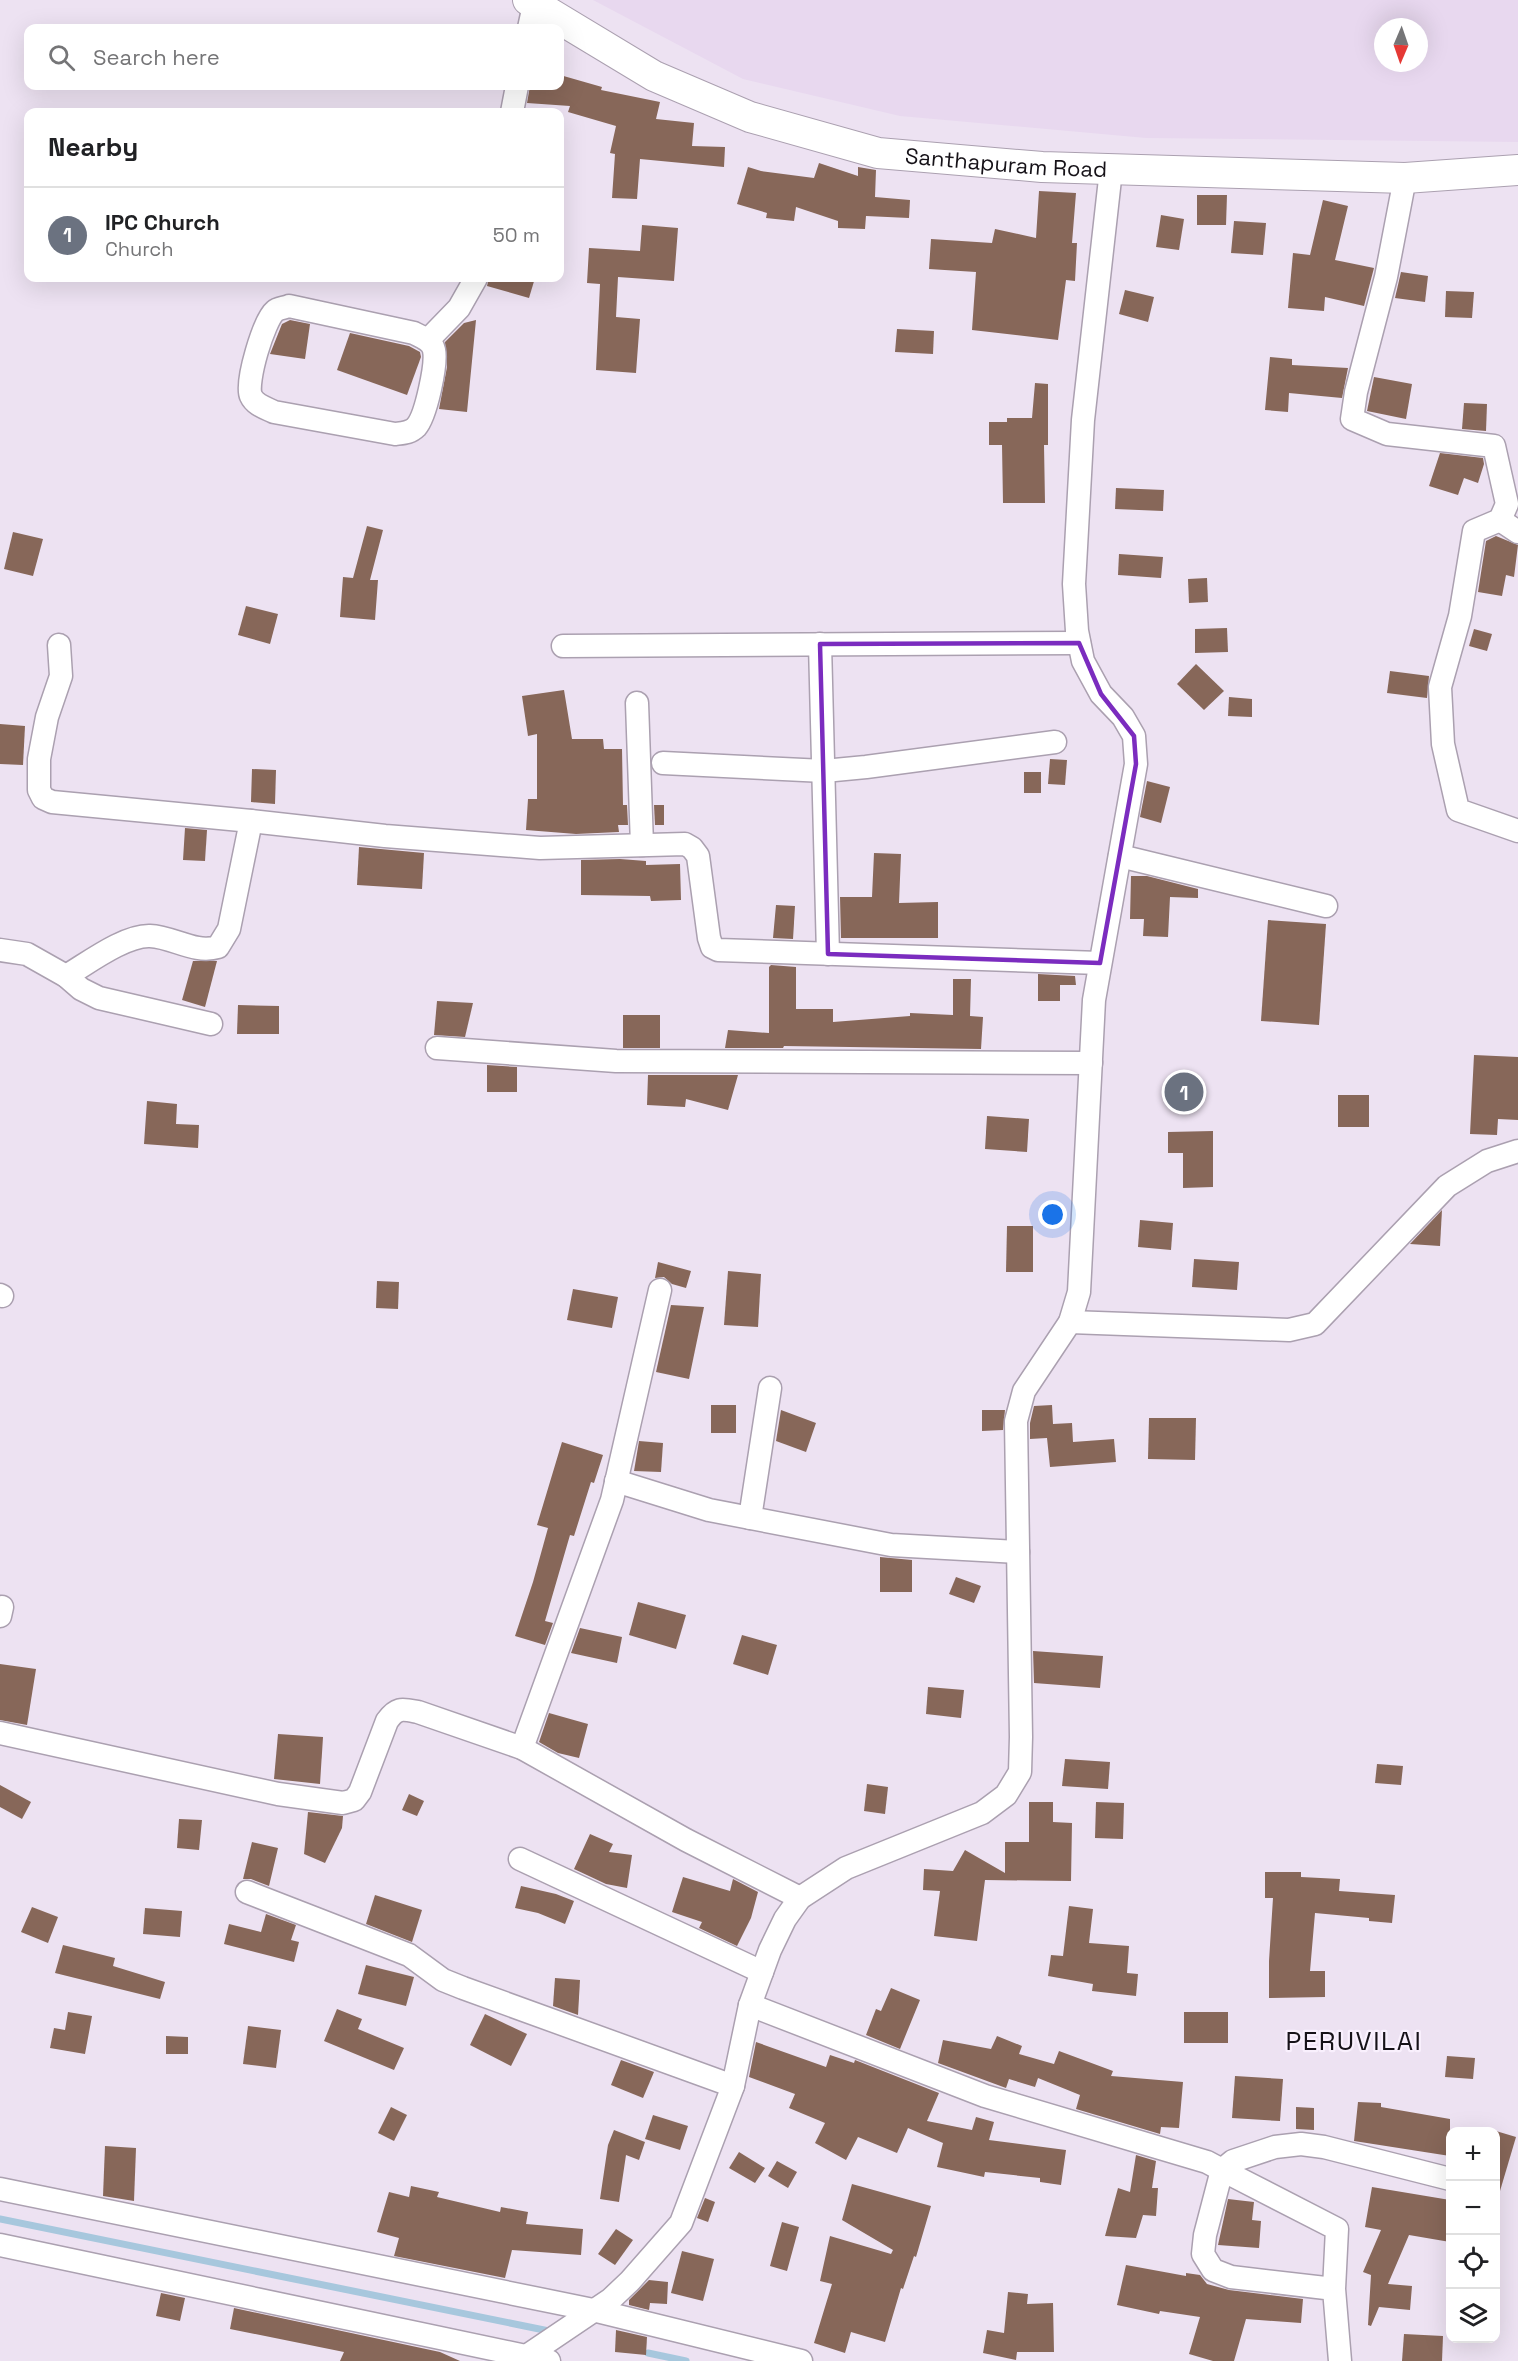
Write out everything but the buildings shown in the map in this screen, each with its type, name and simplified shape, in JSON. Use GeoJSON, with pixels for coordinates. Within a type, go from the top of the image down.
{"type":"FeatureCollection","features":[{"type":"Feature","properties":{"kind":"main road","name":"Santhapuram Road"},"geometry":{"type":"LineString","coordinates":[[530,11],[555,24]]}},
{"type":"Feature","properties":{"kind":"main road","name":"Santhapuram Road"},"geometry":{"type":"LineString","coordinates":[[564,29],[654,76],[750,117],[878,153],[1041,167],[1405,178],[1518,170]]}},
{"type":"Feature","properties":{"kind":"street"},"geometry":{"type":"LineString","coordinates":[[513,108],[516,90]]}},
{"type":"Feature","properties":{"kind":"street"},"geometry":{"type":"LineString","coordinates":[[522,2359],[593,2310],[630,2281],[681,2223],[733,2086],[750,2005],[762,1971],[785,1919],[800,1898],[846,1868],[982,1814],[1006,1795],[1020,1772],[1016,1421],[1023,1391],[1070,1322],[1079,1292],[1094,1000],[1136,764],[1134,736],[1124,717],[1101,694],[1083,661],[1079,643],[1074,584],[1083,420],[1111,170]]}},
{"type":"Feature","properties":{"kind":"street"},"geometry":{"type":"LineString","coordinates":[[1405,178],[1386,277],[1356,392],[1352,419],[1387,434],[1494,446],[1507,504],[1509,526],[1474,531],[1460,616],[1440,687],[1443,744],[1458,810],[1518,831]]}},
{"type":"Feature","properties":{"kind":"street"},"geometry":{"type":"LineString","coordinates":[[428,340],[459,308],[474,282]]}},
{"type":"Feature","properties":{"kind":"street"},"geometry":{"type":"LineString","coordinates":[[289,306],[414,333],[428,340],[434,349],[434,365],[423,417],[408,433],[395,434],[274,412],[260,406],[251,396],[250,381],[266,323],[276,310],[289,306]]}},
{"type":"Feature","properties":{"kind":"street"},"geometry":{"type":"LineString","coordinates":[[563,646],[1079,643]]}},
{"type":"Feature","properties":{"kind":"street"},"geometry":{"type":"LineString","coordinates":[[820,644],[828,954]]}},
{"type":"Feature","properties":{"kind":"street"},"geometry":{"type":"LineString","coordinates":[[58,645],[61,676],[46,717],[39,759],[39,790],[43,798],[52,802],[385,836],[540,848],[685,844],[692,848],[698,856],[709,938],[712,947],[718,951],[1100,963]]}},
{"type":"Feature","properties":{"kind":"street"},"geometry":{"type":"LineString","coordinates":[[637,703],[642,845]]}},
{"type":"Feature","properties":{"kind":"street"},"geometry":{"type":"LineString","coordinates":[[663,764],[824,771],[1055,742]]}},
{"type":"Feature","properties":{"kind":"street"},"geometry":{"type":"LineString","coordinates":[[66,976],[129,939],[141,936],[153,936],[200,949],[218,947],[229,929],[251,821]]}},
{"type":"Feature","properties":{"kind":"street"},"geometry":{"type":"LineString","coordinates":[[1120,856],[1326,906]]}},
{"type":"Feature","properties":{"kind":"street"},"geometry":{"type":"LineString","coordinates":[[0,950],[27,954],[99,998],[211,1024]]}},
{"type":"Feature","properties":{"kind":"street"},"geometry":{"type":"LineString","coordinates":[[437,1048],[616,1061],[1091,1063]]}},
{"type":"Feature","properties":{"kind":"street"},"geometry":{"type":"LineString","coordinates":[[1070,1322],[1289,1330],[1315,1324],[1447,1186],[1487,1161],[1518,1151]]}},
{"type":"Feature","properties":{"kind":"street"},"geometry":{"type":"LineString","coordinates":[[522,1748],[612,1500],[660,1290]]}},
{"type":"Feature","properties":{"kind":"street"},"geometry":{"type":"LineString","coordinates":[[750,1518],[770,1388]]}},
{"type":"Feature","properties":{"kind":"street"},"geometry":{"type":"LineString","coordinates":[[616,1482],[709,1510],[891,1545],[1018,1552]]}},
{"type":"Feature","properties":{"kind":"street"},"geometry":{"type":"LineString","coordinates":[[0,1733],[278,1794],[343,1803],[354,1800],[360,1792],[387,1721],[393,1712],[403,1709],[418,1712],[522,1748],[676,1834],[800,1898]]}},
{"type":"Feature","properties":{"kind":"street"},"geometry":{"type":"LineString","coordinates":[[520,1859],[762,1971]]}},
{"type":"Feature","properties":{"kind":"street"},"geometry":{"type":"LineString","coordinates":[[248,1892],[409,1955],[443,1980],[463,1988],[733,2086]]}},
{"type":"Feature","properties":{"kind":"street"},"geometry":{"type":"LineString","coordinates":[[750,2005],[986,2096],[1207,2162],[1337,2229],[1335,2289],[1340,2361]]}},
{"type":"Feature","properties":{"kind":"street"},"geometry":{"type":"LineString","coordinates":[[1335,2289],[1231,2277],[1213,2270],[1203,2254],[1205,2235],[1221,2170],[1233,2161],[1287,2145],[1301,2144],[1324,2147],[1446,2179]]}},
{"type":"Feature","properties":{"kind":"street"},"geometry":{"type":"LineString","coordinates":[[0,2189],[593,2310],[801,2361]]}},
{"type":"Feature","properties":{"kind":"street"},"geometry":{"type":"LineString","coordinates":[[0,2245],[522,2359],[549,2361]]}},
{"type":"Feature","properties":{"kind":"highlighted area"},"geometry":{"type":"Polygon","coordinates":[[[1079,643],[1101,694],[1134,736],[1136,764],[1100,963],[828,954],[820,644],[1079,643]]]}},
{"type":"Feature","properties":{"kind":"shaded area"},"geometry":{"type":"Polygon","coordinates":[[[593,0],[1518,0],[1518,142],[1146,138],[900,116],[743,79],[593,0]]]}},
{"type":"Feature","properties":{"kind":"waterway"},"geometry":{"type":"LineString","coordinates":[[0,2219],[549,2331]]}},
{"type":"Feature","properties":{"kind":"waterway"},"geometry":{"type":"LineString","coordinates":[[648,2353],[686,2361]]}},
{"type":"Feature","properties":{"kind":"place","name":"IPC Church"},"geometry":{"type":"Point","coordinates":[1184,1092]}},
{"type":"Feature","properties":{"kind":"district","name":"PERUVILAI"},"geometry":{"type":"Point","coordinates":[1354,2041]}}]}
